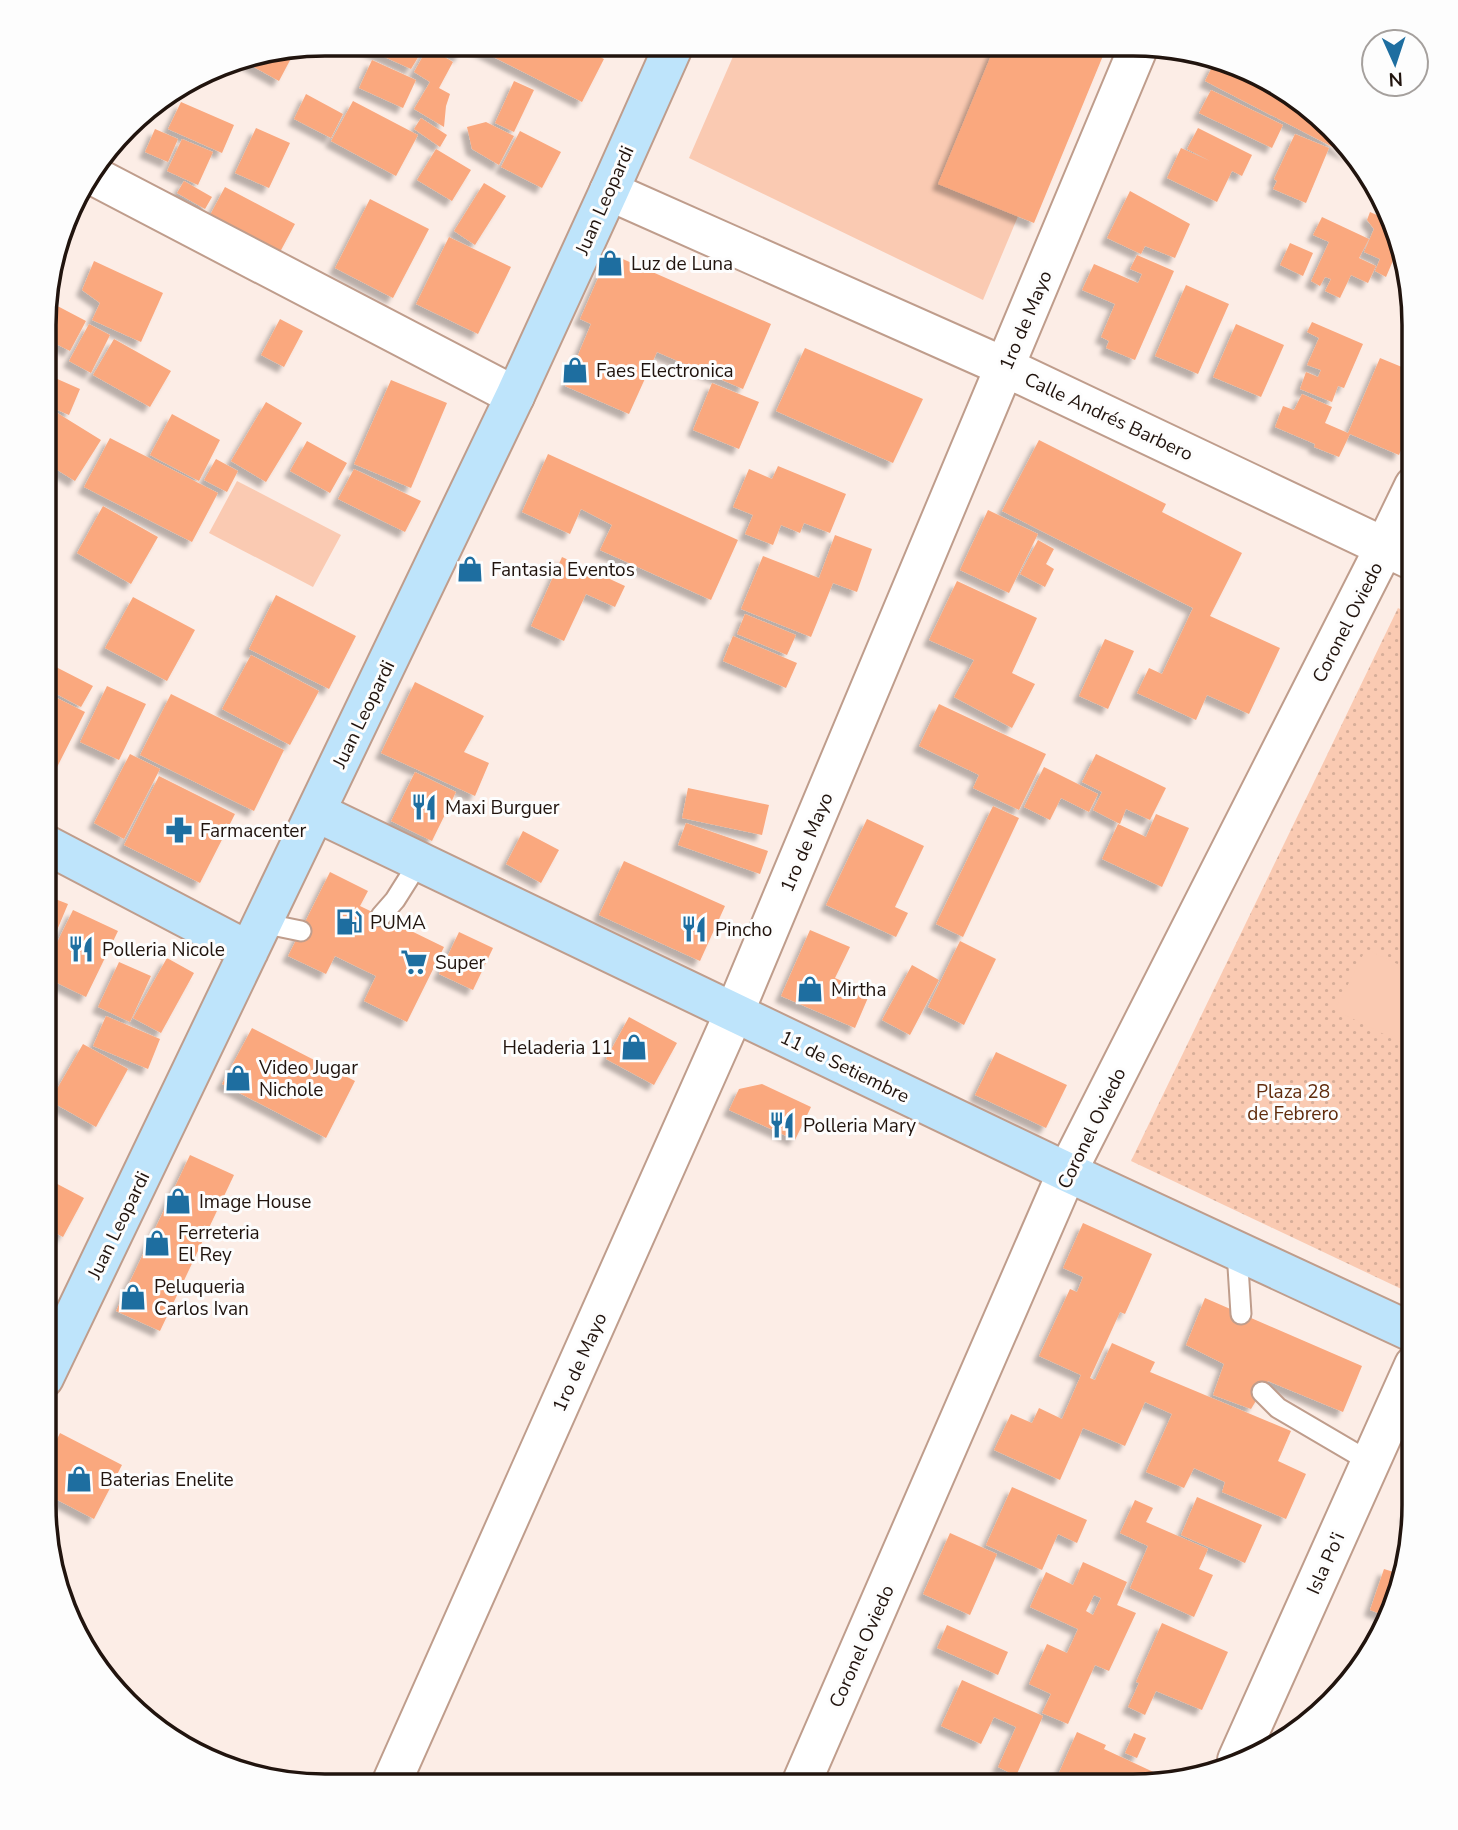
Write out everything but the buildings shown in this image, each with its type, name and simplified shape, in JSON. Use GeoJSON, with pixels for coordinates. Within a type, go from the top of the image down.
{"type":"FeatureCollection","features":[{"type":"Feature","properties":{"kind":"main road","name":"Juan Leopardi"},"geometry":{"type":"LineString","coordinates":[[56,1353],[515,396],[669,56]]}},
{"type":"Feature","properties":{"kind":"main road","name":"11 de Setiembre"},"geometry":{"type":"LineString","coordinates":[[316,812],[1067,1172],[1402,1327]]}},
{"type":"Feature","properties":{"kind":"main road"},"geometry":{"type":"LineString","coordinates":[[56,849],[256,937]]}},
{"type":"Feature","properties":{"kind":"street","name":"1ro de Mayo"},"geometry":{"type":"LineString","coordinates":[[395,1774],[734,1013],[1135,56]]}},
{"type":"Feature","properties":{"kind":"street"},"geometry":{"type":"LineString","coordinates":[[99,179],[515,396]]}},
{"type":"Feature","properties":{"kind":"street","name":"Calle Andrés Barbero"},"geometry":{"type":"LineString","coordinates":[[609,191],[1005,368],[1400,553]]}},
{"type":"Feature","properties":{"kind":"street","name":"Coronel Oviedo"},"geometry":{"type":"LineString","coordinates":[[805,1774],[1067,1172],[1400,553]]}},
{"type":"Feature","properties":{"kind":"street","name":"Isla Po'i"},"geometry":{"type":"LineString","coordinates":[[1241,1752],[1402,1391]]}},
{"type":"Feature","properties":{"kind":"lane"},"geometry":{"type":"LineString","coordinates":[[381,916],[395,900],[419,862]]}},
{"type":"Feature","properties":{"kind":"lane"},"geometry":{"type":"LineString","coordinates":[[256,937],[301,930]]}},
{"type":"Feature","properties":{"kind":"lane"},"geometry":{"type":"LineString","coordinates":[[1237,1251],[1241,1314]]}},
{"type":"Feature","properties":{"kind":"lane"},"geometry":{"type":"LineString","coordinates":[[1262,1392],[1278,1408],[1370,1462]]}},
{"type":"Feature","properties":{"kind":"green space"},"geometry":{"type":"Polygon","coordinates":[[[733,56],[1085,56],[983,300],[689,158],[733,56]]]}},
{"type":"Feature","properties":{"kind":"green space"},"geometry":{"type":"Polygon","coordinates":[[[237,481],[341,535],[313,587],[209,533],[237,481]]]}},
{"type":"Feature","properties":{"kind":"green space","name":"Plaza 28 de Febrero"},"geometry":{"type":"Polygon","coordinates":[[[1398,608],[1402,610],[1402,1289],[1131,1161],[1398,608]]]}},
{"type":"Feature","properties":{"kind":"green space"},"geometry":{"type":"Polygon","coordinates":[[[1366,949],[1402,966],[1402,1043],[1335,1010],[1366,949]]]}},
{"type":"Feature","properties":{"kind":"place","name":"Luz de Luna"},"geometry":{"type":"Point","coordinates":[610,263]}},
{"type":"Feature","properties":{"kind":"place","name":"Faes Electronica"},"geometry":{"type":"Point","coordinates":[575,370]}},
{"type":"Feature","properties":{"kind":"place","name":"Fantasia Eventos"},"geometry":{"type":"Point","coordinates":[470,569]}},
{"type":"Feature","properties":{"kind":"place","name":"Maxi Burguer"},"geometry":{"type":"Point","coordinates":[424,807]}},
{"type":"Feature","properties":{"kind":"place","name":"Farmacenter"},"geometry":{"type":"Point","coordinates":[179,830]}},
{"type":"Feature","properties":{"kind":"place","name":"PUMA"},"geometry":{"type":"Point","coordinates":[349,922]}},
{"type":"Feature","properties":{"kind":"place","name":"Pincho"},"geometry":{"type":"Point","coordinates":[694,929]}},
{"type":"Feature","properties":{"kind":"place","name":"Polleria Nicole"},"geometry":{"type":"Point","coordinates":[81,949]}},
{"type":"Feature","properties":{"kind":"place","name":"Super"},"geometry":{"type":"Point","coordinates":[414,962]}},
{"type":"Feature","properties":{"kind":"place","name":"Mirtha"},"geometry":{"type":"Point","coordinates":[810,989]}},
{"type":"Feature","properties":{"kind":"place","name":"Heladeria 11"},"geometry":{"type":"Point","coordinates":[634,1047]}},
{"type":"Feature","properties":{"kind":"place","name":"Video Jugar Nichole"},"geometry":{"type":"Point","coordinates":[238,1078]}},
{"type":"Feature","properties":{"kind":"place","name":"Polleria Mary"},"geometry":{"type":"Point","coordinates":[782,1125]}},
{"type":"Feature","properties":{"kind":"place","name":"Image House"},"geometry":{"type":"Point","coordinates":[178,1201]}},
{"type":"Feature","properties":{"kind":"place","name":"Ferreteria El Rey"},"geometry":{"type":"Point","coordinates":[157,1243]}},
{"type":"Feature","properties":{"kind":"place","name":"Peluqueria Carlos Ivan"},"geometry":{"type":"Point","coordinates":[133,1297]}},
{"type":"Feature","properties":{"kind":"place","name":"Baterias Enelite"},"geometry":{"type":"Point","coordinates":[79,1479]}}]}
